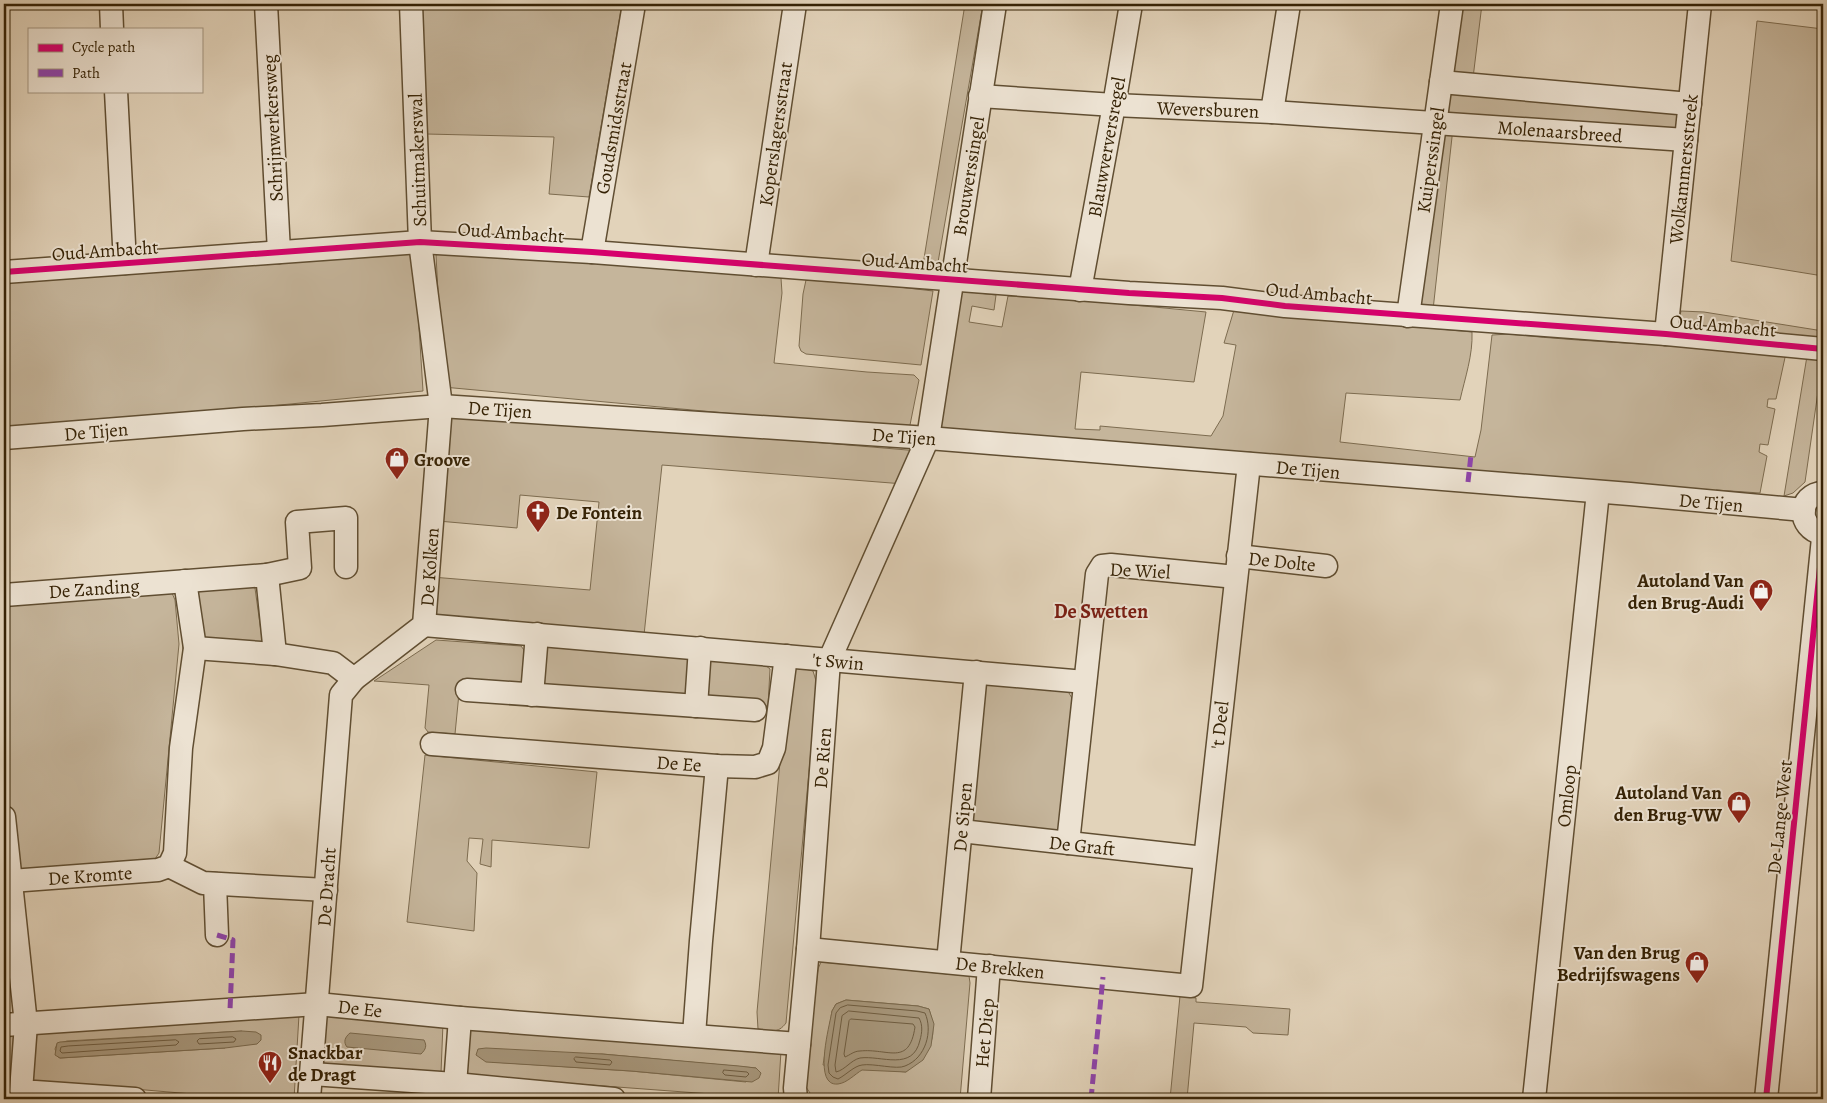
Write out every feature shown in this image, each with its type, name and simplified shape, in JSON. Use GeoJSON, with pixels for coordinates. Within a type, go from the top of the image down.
{"type":"FeatureCollection","features":[{"type":"Feature","properties":{"kind":"street"},"geometry":{"type":"LineString","coordinates":[[111,4],[112,28]]}},
{"type":"Feature","properties":{"kind":"street","name":"Schrijnwerkersweg"},"geometry":{"type":"LineString","coordinates":[[266,4],[279,252]]}},
{"type":"Feature","properties":{"kind":"street","name":"Schuitmakerswal"},"geometry":{"type":"LineString","coordinates":[[411,4],[420,242],[441,406]]}},
{"type":"Feature","properties":{"kind":"street","name":"Goudsmidsstraat"},"geometry":{"type":"LineString","coordinates":[[592,252],[634,4]]}},
{"type":"Feature","properties":{"kind":"street","name":"Koperslagersstraat"},"geometry":{"type":"LineString","coordinates":[[756,265],[795,4]]}},
{"type":"Feature","properties":{"kind":"street","name":"Brouwerssingel"},"geometry":{"type":"LineString","coordinates":[[928,438],[995,4]]}},
{"type":"Feature","properties":{"kind":"street","name":"Blauwverversregel"},"geometry":{"type":"LineString","coordinates":[[1080,290],[1131,4]]}},
{"type":"Feature","properties":{"kind":"street"},"geometry":{"type":"LineString","coordinates":[[1272,112],[1290,4]]}},
{"type":"Feature","properties":{"kind":"street","name":"Kuiperssingel"},"geometry":{"type":"LineString","coordinates":[[1408,316],[1452,4]]}},
{"type":"Feature","properties":{"kind":"street","name":"Wolkammersstreek"},"geometry":{"type":"LineString","coordinates":[[1666,334],[1700,4]]}},
{"type":"Feature","properties":{"kind":"street","name":"Molenaarsbreed"},"geometry":{"type":"LineString","coordinates":[[1441,82],[1690,104]]}},
{"type":"Feature","properties":{"kind":"street"},"geometry":{"type":"LineString","coordinates":[[116,92],[125,263]]}},
{"type":"Feature","properties":{"kind":"street","name":"Weversburen"},"geometry":{"type":"LineString","coordinates":[[980,96],[1435,122]]}},
{"type":"Feature","properties":{"kind":"street","name":"Molenaarsbreed"},"geometry":{"type":"LineString","coordinates":[[1435,122],[1686,140]]}},
{"type":"Feature","properties":{"kind":"street","name":"Oud Ambacht"},"geometry":{"type":"LineString","coordinates":[[4,272],[420,242],[592,252],[1080,290],[1222,298],[1285,306],[1666,334],[1823,349]]}},
{"type":"Feature","properties":{"kind":"street","name":"De Tijen"},"geometry":{"type":"LineString","coordinates":[[4,438],[441,406],[928,438],[1630,494],[1804,510]]}},
{"type":"Feature","properties":{"kind":"street","name":"De Kolken"},"geometry":{"type":"LineString","coordinates":[[354,678],[424,624],[441,406]]}},
{"type":"Feature","properties":{"kind":"street","name":"De Rien"},"geometry":{"type":"LineString","coordinates":[[796,1099],[795,1088],[808,949],[828,661],[928,438]]}},
{"type":"Feature","properties":{"kind":"street","name":"'t Deel"},"geometry":{"type":"LineString","coordinates":[[1191,986],[1250,464]]}},
{"type":"Feature","properties":{"kind":"street","name":"Omloop"},"geometry":{"type":"LineString","coordinates":[[1534,1099],[1598,492]]}},
{"type":"Feature","properties":{"kind":"street"},"geometry":{"type":"LineString","coordinates":[[1823,493],[1812,496],[1806,502],[1804,510],[1804,519],[1808,527],[1815,532],[1823,534]]}},
{"type":"Feature","properties":{"kind":"street","name":"De Zanding"},"geometry":{"type":"LineString","coordinates":[[4,595],[267,575],[300,568],[297,522],[346,518],[346,567]]}},
{"type":"Feature","properties":{"kind":"street","name":"De Lange West"},"geometry":{"type":"LineString","coordinates":[[1766,1099],[1823,538]]}},
{"type":"Feature","properties":{"kind":"street","name":"De Wiel"},"geometry":{"type":"LineString","coordinates":[[1068,843],[1097,574],[1102,566],[1110,565],[1237,566]]}},
{"type":"Feature","properties":{"kind":"street","name":"De Dolte"},"geometry":{"type":"LineString","coordinates":[[1237,566],[1326,566]]}},
{"type":"Feature","properties":{"kind":"street"},"geometry":{"type":"LineString","coordinates":[[267,575],[275,654]]}},
{"type":"Feature","properties":{"kind":"street"},"geometry":{"type":"LineString","coordinates":[[185,581],[195,648],[181,748],[175,853],[169,866],[203,883],[326,890]]}},
{"type":"Feature","properties":{"kind":"street","name":"'t Swin"},"geometry":{"type":"LineString","coordinates":[[424,624],[828,661],[976,672]]}},
{"type":"Feature","properties":{"kind":"street"},"geometry":{"type":"LineString","coordinates":[[532,695],[537,634]]}},
{"type":"Feature","properties":{"kind":"street"},"geometry":{"type":"LineString","coordinates":[[195,648],[275,654],[333,663],[354,678]]}},
{"type":"Feature","properties":{"kind":"street"},"geometry":{"type":"LineString","coordinates":[[696,706],[700,648]]}},
{"type":"Feature","properties":{"kind":"street","name":"De Ee"},"geometry":{"type":"LineString","coordinates":[[432,744],[717,766],[755,767],[768,763],[774,748],[786,656]]}},
{"type":"Feature","properties":{"kind":"street"},"geometry":{"type":"LineString","coordinates":[[976,672],[1085,682]]}},
{"type":"Feature","properties":{"kind":"street","name":"De Sipen"},"geometry":{"type":"LineString","coordinates":[[948,962],[976,672]]}},
{"type":"Feature","properties":{"kind":"street","name":"De Dracht"},"geometry":{"type":"LineString","coordinates":[[309,1099],[341,696],[354,678]]}},
{"type":"Feature","properties":{"kind":"street"},"geometry":{"type":"LineString","coordinates":[[467,690],[755,710]]}},
{"type":"Feature","properties":{"kind":"street","name":"De Ee"},"geometry":{"type":"LineString","coordinates":[[694,1035],[717,766]]}},
{"type":"Feature","properties":{"kind":"street"},"geometry":{"type":"LineString","coordinates":[[4,817],[26,1024],[21,1095],[135,1099]]}},
{"type":"Feature","properties":{"kind":"street","name":"De Graft"},"geometry":{"type":"LineString","coordinates":[[961,831],[1204,858]]}},
{"type":"Feature","properties":{"kind":"street","name":"De Kromte"},"geometry":{"type":"LineString","coordinates":[[11,881],[158,870],[169,866]]}},
{"type":"Feature","properties":{"kind":"street"},"geometry":{"type":"LineString","coordinates":[[215,884],[217,935]]}},
{"type":"Feature","properties":{"kind":"street","name":"De Brekken"},"geometry":{"type":"LineString","coordinates":[[808,949],[1191,986]]}},
{"type":"Feature","properties":{"kind":"street","name":"Het Diep"},"geometry":{"type":"LineString","coordinates":[[979,1099],[989,966]]}},
{"type":"Feature","properties":{"kind":"street","name":"De Ee"},"geometry":{"type":"LineString","coordinates":[[4,1025],[317,1004],[460,1018],[799,1044]]}},
{"type":"Feature","properties":{"kind":"street"},"geometry":{"type":"LineString","coordinates":[[454,1092],[460,1018]]}},
{"type":"Feature","properties":{"kind":"street"},"geometry":{"type":"LineString","coordinates":[[312,1074],[454,1092],[614,1099]]}},
{"type":"Feature","properties":{"kind":"shaded area"},"geometry":{"type":"Polygon","coordinates":[[[421,4],[622,4],[589,197],[549,194],[554,137],[426,134],[421,4]]]}},
{"type":"Feature","properties":{"kind":"shaded area"},"geometry":{"type":"Polygon","coordinates":[[[965,4],[983,4],[937,268],[922,271],[965,4]]]}},
{"type":"Feature","properties":{"kind":"shaded area"},"geometry":{"type":"Polygon","coordinates":[[[1444,4],[1482,4],[1473,78],[1435,74],[1444,4]]]}},
{"type":"Feature","properties":{"kind":"shaded area"},"geometry":{"type":"Polygon","coordinates":[[[1757,21],[1823,29],[1823,276],[1731,261],[1757,21]]]}},
{"type":"Feature","properties":{"kind":"shaded area"},"geometry":{"type":"Polygon","coordinates":[[[1446,90],[1683,110],[1682,134],[1447,115],[1446,90]]]}},
{"type":"Feature","properties":{"kind":"shaded area"},"geometry":{"type":"Polygon","coordinates":[[[1428,124],[1453,128],[1433,310],[1405,309],[1428,124]]]}},
{"type":"Feature","properties":{"kind":"shaded area"},"geometry":{"type":"Polygon","coordinates":[[[414,247],[423,391],[4,432],[4,278],[414,247]]]}},
{"type":"Feature","properties":{"kind":"shaded area"},"geometry":{"type":"Polygon","coordinates":[[[443,253],[758,274],[781,278],[782,293],[774,363],[914,375],[919,380],[909,430],[443,387],[436,255],[443,253]]]}},
{"type":"Feature","properties":{"kind":"shaded area"},"geometry":{"type":"Polygon","coordinates":[[[806,280],[873,284],[933,291],[921,365],[806,354],[801,351],[799,346],[803,294],[806,280]]]}},
{"type":"Feature","properties":{"kind":"shaded area"},"geometry":{"type":"Polygon","coordinates":[[[961,291],[996,295],[994,310],[972,306],[969,322],[1002,327],[1008,296],[1081,300],[1206,312],[1194,382],[1081,372],[1075,429],[1100,430],[1100,426],[1211,436],[1223,416],[1236,345],[1224,343],[1234,310],[1472,332],[1470,358],[1460,400],[1346,393],[1340,442],[1475,457],[1481,430],[1492,335],[1509,334],[1786,353],[1776,399],[1768,399],[1767,407],[1775,409],[1768,445],[1760,444],[1759,452],[1767,456],[1760,493],[1716,490],[1711,495],[937,433],[961,291]]]}},
{"type":"Feature","properties":{"kind":"shaded area"},"geometry":{"type":"Polygon","coordinates":[[[1681,311],[1704,312],[1823,331],[1823,341],[1677,329],[1681,311]]]}},
{"type":"Feature","properties":{"kind":"shaded area"},"geometry":{"type":"Polygon","coordinates":[[[1807,356],[1823,357],[1805,482],[1793,493],[1784,496],[1807,356]]]}},
{"type":"Feature","properties":{"kind":"shaded area"},"geometry":{"type":"Polygon","coordinates":[[[445,411],[919,451],[904,484],[662,465],[644,635],[429,618],[432,577],[590,590],[599,502],[520,495],[517,528],[438,521],[445,411]]]}},
{"type":"Feature","properties":{"kind":"shaded area"},"geometry":{"type":"Polygon","coordinates":[[[254,581],[263,646],[208,639],[197,628],[198,585],[254,581]]]}},
{"type":"Feature","properties":{"kind":"shaded area"},"geometry":{"type":"Polygon","coordinates":[[[172,593],[175,600],[179,644],[159,853],[155,859],[145,862],[24,874],[14,860],[4,768],[4,601],[172,593]]]}},
{"type":"Feature","properties":{"kind":"shaded area"},"geometry":{"type":"Polygon","coordinates":[[[436,640],[521,646],[524,650],[522,687],[460,683],[455,734],[428,732],[425,728],[429,685],[374,681],[436,640]]]}},
{"type":"Feature","properties":{"kind":"shaded area"},"geometry":{"type":"Polygon","coordinates":[[[545,647],[690,658],[685,701],[535,688],[545,647]]]}},
{"type":"Feature","properties":{"kind":"shaded area"},"geometry":{"type":"Polygon","coordinates":[[[707,660],[765,665],[770,669],[768,707],[703,702],[707,660]]]}},
{"type":"Feature","properties":{"kind":"shaded area"},"geometry":{"type":"Polygon","coordinates":[[[793,666],[813,671],[817,684],[786,1023],[780,1029],[770,1031],[758,1029],[757,1012],[781,751],[793,666]]]}},
{"type":"Feature","properties":{"kind":"shaded area"},"geometry":{"type":"Polygon","coordinates":[[[985,683],[1065,689],[1073,700],[1060,828],[1056,832],[968,821],[985,683]]]}},
{"type":"Feature","properties":{"kind":"shaded area"},"geometry":{"type":"Polygon","coordinates":[[[425,755],[597,772],[589,848],[492,840],[491,867],[480,864],[483,839],[469,838],[467,861],[477,873],[474,931],[407,922],[425,755]]]}},
{"type":"Feature","properties":{"kind":"shaded area"},"geometry":{"type":"Polygon","coordinates":[[[821,962],[969,976],[970,983],[960,1099],[814,1099],[804,1084],[818,969],[821,962]],[[846,1000],[836,1004],[832,1011],[823,1065],[906,1072],[926,1051],[932,1038],[933,1030],[929,1009],[918,1006],[846,1000]]]}},
{"type":"Feature","properties":{"kind":"shaded area"},"geometry":{"type":"Polygon","coordinates":[[[1180,996],[1196,998],[1196,1002],[1290,1009],[1288,1035],[1253,1033],[1246,1027],[1194,1023],[1187,1099],[1170,1099],[1180,996]]]}},
{"type":"Feature","properties":{"kind":"shaded area"},"geometry":{"type":"Polygon","coordinates":[[[326,1014],[443,1023],[441,1073],[321,1063],[326,1014]]]}},
{"type":"Feature","properties":{"kind":"shaded area"},"geometry":{"type":"Polygon","coordinates":[[[299,1015],[294,1099],[250,1099],[30,1080],[33,1029],[299,1015]],[[242,1031],[67,1041],[57,1044],[55,1049],[60,1058],[225,1048],[242,1031]]]}},
{"type":"Feature","properties":{"kind":"shaded area"},"geometry":{"type":"Polygon","coordinates":[[[462,1025],[781,1051],[778,1099],[456,1075],[462,1025]],[[602,1054],[492,1062],[631,1071],[746,1082],[756,1068],[602,1054]]]}},
{"type":"Feature","properties":{"kind":"shaded area"},"geometry":{"type":"Polygon","coordinates":[[[21,1028],[16,1086],[10,1086],[8,1099],[4,1099],[4,1031],[21,1028]]]}},
{"type":"Feature","properties":{"kind":"water"},"geometry":{"type":"Polygon","coordinates":[[[846,1000],[918,1006],[929,1009],[934,1024],[931,1046],[923,1060],[906,1072],[862,1070],[841,1083],[830,1082],[826,1076],[824,1066],[828,1028],[832,1011],[836,1004],[846,1000]]]}},
{"type":"Feature","properties":{"kind":"water"},"geometry":{"type":"Polygon","coordinates":[[[242,1031],[256,1032],[261,1035],[261,1040],[257,1044],[225,1048],[60,1058],[55,1055],[57,1043],[60,1042],[242,1031]]]}},
{"type":"Feature","properties":{"kind":"water"},"geometry":{"type":"Polygon","coordinates":[[[350,1033],[424,1040],[426,1047],[421,1054],[347,1047],[345,1040],[350,1033]]]}},
{"type":"Feature","properties":{"kind":"water"},"geometry":{"type":"Polygon","coordinates":[[[478,1049],[602,1054],[739,1066],[756,1068],[761,1073],[759,1078],[752,1082],[631,1071],[486,1062],[476,1055],[478,1049]]]}},
{"type":"Feature","properties":{"kind":"marked path"},"geometry":{"type":"LineString","coordinates":[[1468,482],[1471,455]]}},
{"type":"Feature","properties":{"kind":"marked path"},"geometry":{"type":"LineString","coordinates":[[217,935],[233,940],[230,1010]]}},
{"type":"Feature","properties":{"kind":"marked path"},"geometry":{"type":"LineString","coordinates":[[1091,1099],[1103,977]]}},
{"type":"Feature","properties":{"kind":"cycle path"},"geometry":{"type":"LineString","coordinates":[[4,272],[420,242],[592,252],[1129,293],[1222,298],[1285,306],[1666,334],[1823,349]]}},
{"type":"Feature","properties":{"kind":"cycle path"},"geometry":{"type":"LineString","coordinates":[[1766,1099],[1823,538]]}},
{"type":"Feature","properties":{"kind":"place","name":"Groove"},"geometry":{"type":"Point","coordinates":[397,480]}},
{"type":"Feature","properties":{"kind":"place","name":"De Fontein"},"geometry":{"type":"Point","coordinates":[538,533]}},
{"type":"Feature","properties":{"kind":"place","name":"Autoland Van den Brug-Audi"},"geometry":{"type":"Point","coordinates":[1761,612]}},
{"type":"Feature","properties":{"kind":"place","name":"Autoland Van den Brug-VW"},"geometry":{"type":"Point","coordinates":[1739,824]}},
{"type":"Feature","properties":{"kind":"place","name":"Van den Brug Bedrijfswagens"},"geometry":{"type":"Point","coordinates":[1697,984]}},
{"type":"Feature","properties":{"kind":"place","name":"Snackbar de Dragt"},"geometry":{"type":"Point","coordinates":[270,1084]}},
{"type":"Feature","properties":{"kind":"district","name":"De Swetten"},"geometry":{"type":"Point","coordinates":[1101,611]}}]}
